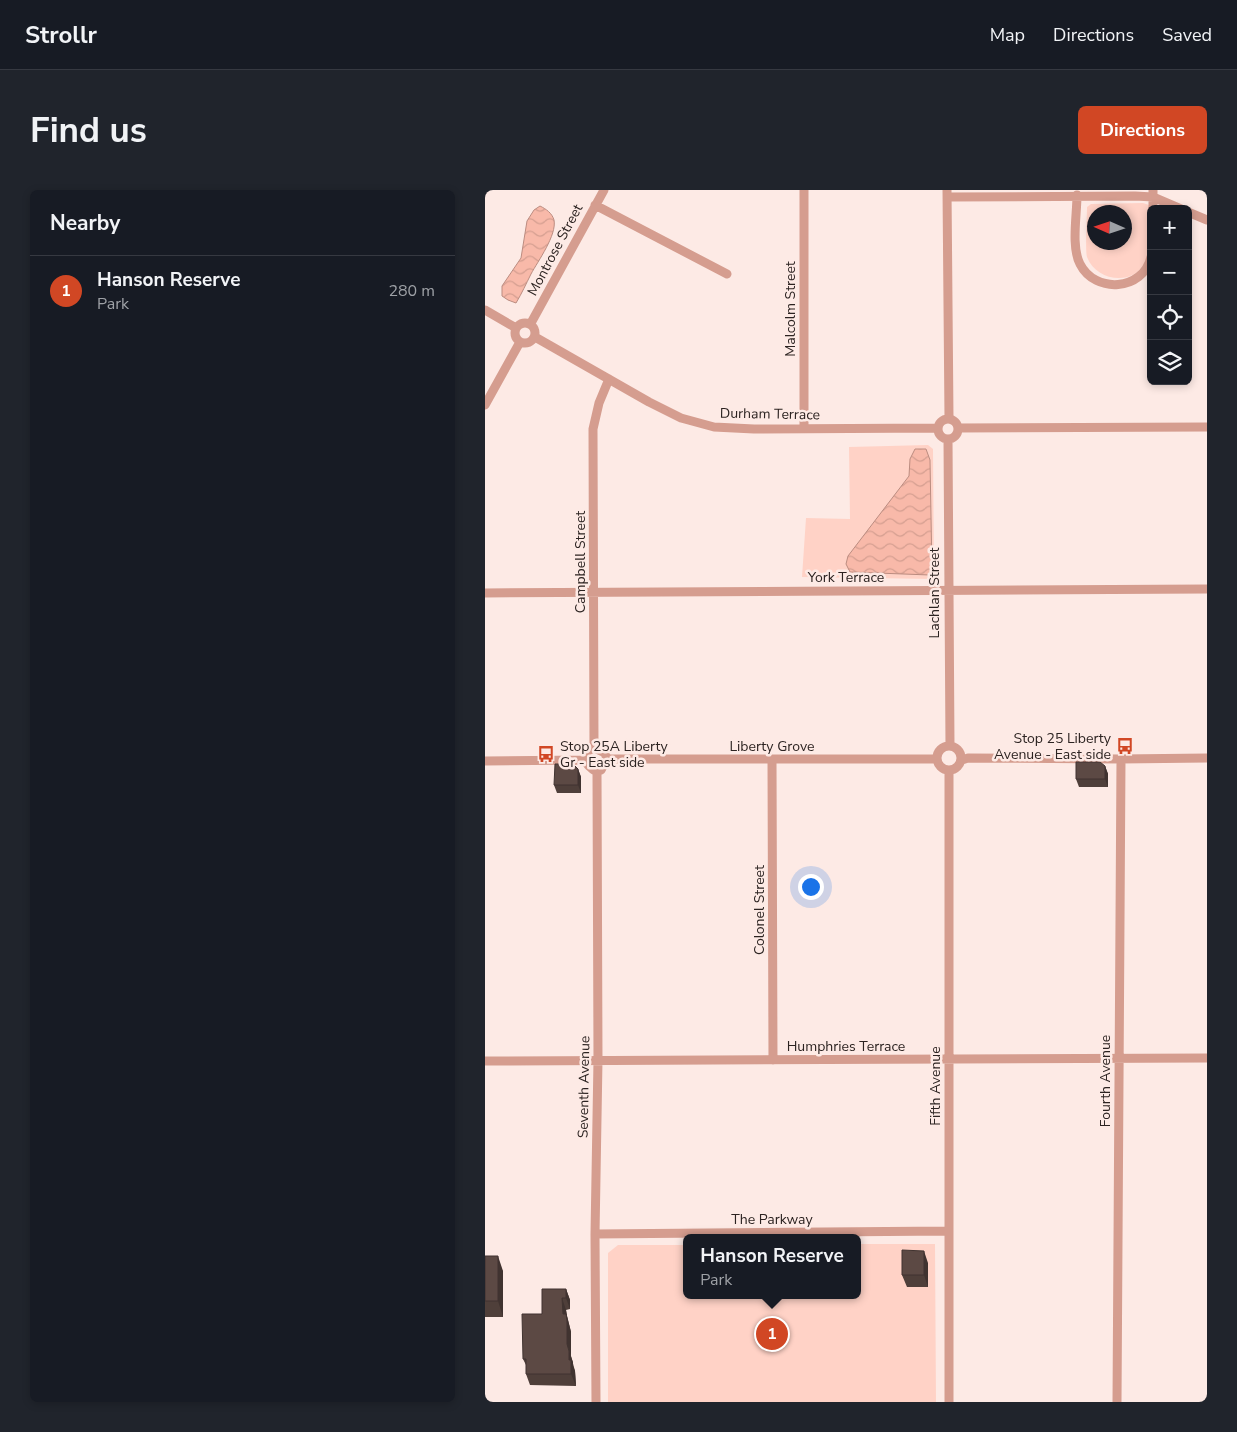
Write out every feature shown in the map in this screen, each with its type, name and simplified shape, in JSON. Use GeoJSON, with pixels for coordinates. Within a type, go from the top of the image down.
{"type":"FeatureCollection","features":[{"type":"Feature","properties":{"kind":"street","name":"Montrose Street"},"geometry":{"type":"LineString","coordinates":[[531,323],[604,190]]}},
{"type":"Feature","properties":{"kind":"street","name":"Malcolm Street"},"geometry":{"type":"LineString","coordinates":[[804,190],[805,429]]}},
{"type":"Feature","properties":{"kind":"street"},"geometry":{"type":"LineString","coordinates":[[949,418],[948,194],[1077,196],[1153,194],[1174,205]]}},
{"type":"Feature","properties":{"kind":"street"},"geometry":{"type":"LineString","coordinates":[[1077,196],[1076,254],[1084,271],[1092,278],[1107,285],[1127,282],[1143,273],[1147,267]]}},
{"type":"Feature","properties":{"kind":"street"},"geometry":{"type":"LineString","coordinates":[[595,205],[727,274]]}},
{"type":"Feature","properties":{"kind":"street"},"geometry":{"type":"LineString","coordinates":[[1192,214],[1207,220]]}},
{"type":"Feature","properties":{"kind":"street"},"geometry":{"type":"LineString","coordinates":[[485,310],[516,328]]}},
{"type":"Feature","properties":{"kind":"street"},"geometry":{"type":"LineString","coordinates":[[525,322],[531,323],[535,327],[535,337],[531,342],[520,342],[516,339],[516,328],[525,322]]}},
{"type":"Feature","properties":{"kind":"street","name":"Durham Terrace"},"geometry":{"type":"LineString","coordinates":[[535,337],[649,402],[681,418],[714,427],[754,430],[938,428]]}},
{"type":"Feature","properties":{"kind":"street"},"geometry":{"type":"LineString","coordinates":[[485,405],[520,342]]}},
{"type":"Feature","properties":{"kind":"street","name":"Campbell Street"},"geometry":{"type":"LineString","coordinates":[[595,748],[593,429],[599,403],[609,379]]}},
{"type":"Feature","properties":{"kind":"street"},"geometry":{"type":"LineString","coordinates":[[949,418],[955,421],[959,428],[955,437],[948,439],[940,434],[938,428],[943,420],[949,418]]}},
{"type":"Feature","properties":{"kind":"street"},"geometry":{"type":"LineString","coordinates":[[959,428],[1207,427]]}},
{"type":"Feature","properties":{"kind":"street","name":"Lachlan Street"},"geometry":{"type":"LineString","coordinates":[[948,439],[949,746]]}},
{"type":"Feature","properties":{"kind":"street","name":"York Terrace"},"geometry":{"type":"LineString","coordinates":[[485,593],[1207,589]]}},
{"type":"Feature","properties":{"kind":"street"},"geometry":{"type":"LineString","coordinates":[[962,760],[959,750],[949,746],[941,750],[937,759],[942,768],[949,771],[957,768],[962,760],[968,758],[1207,758]]}},
{"type":"Feature","properties":{"kind":"street"},"geometry":{"type":"LineString","coordinates":[[595,748],[605,754],[607,760],[601,770],[597,772],[587,766],[584,760],[586,754],[595,748]]}},
{"type":"Feature","properties":{"kind":"street","name":"Liberty Grove"},"geometry":{"type":"LineString","coordinates":[[607,760],[937,759]]}},
{"type":"Feature","properties":{"kind":"street","name":"Fourth Avenue"},"geometry":{"type":"LineString","coordinates":[[1117,1402],[1121,759]]}},
{"type":"Feature","properties":{"kind":"street"},"geometry":{"type":"LineString","coordinates":[[485,761],[584,760]]}},
{"type":"Feature","properties":{"kind":"street","name":"Colonel Street"},"geometry":{"type":"LineString","coordinates":[[772,760],[773,1060]]}},
{"type":"Feature","properties":{"kind":"street","name":"Fifth Avenue"},"geometry":{"type":"LineString","coordinates":[[949,771],[949,1402]]}},
{"type":"Feature","properties":{"kind":"street","name":"Seventh Avenue"},"geometry":{"type":"LineString","coordinates":[[596,1402],[597,772]]}},
{"type":"Feature","properties":{"kind":"street","name":"Humphries Terrace"},"geometry":{"type":"LineString","coordinates":[[485,1061],[1207,1058]]}},
{"type":"Feature","properties":{"kind":"street","name":"The Parkway"},"geometry":{"type":"LineString","coordinates":[[595,1234],[949,1231]]}},
{"type":"Feature","properties":{"kind":"shaded area"},"geometry":{"type":"Polygon","coordinates":[[[1143,203],[1149,205],[1147,205],[1147,256],[1139,270],[1132,275],[1124,278],[1106,276],[1092,265],[1087,257],[1086,247],[1087,207],[1087,250],[1132,250],[1132,205],[1090,205],[1143,203]]]}},
{"type":"Feature","properties":{"kind":"shaded area"},"geometry":{"type":"Polygon","coordinates":[[[928,445],[933,449],[934,579],[802,577],[806,518],[850,519],[849,447],[928,445]]]}},
{"type":"Feature","properties":{"kind":"shaded area"},"geometry":{"type":"Polygon","coordinates":[[[861,1244],[935,1244],[936,1402],[608,1402],[608,1253],[618,1245],[683,1245],[683,1299],[861,1299],[861,1244]]]}},
{"type":"Feature","properties":{"kind":"water"},"geometry":{"type":"Polygon","coordinates":[[[540,206],[549,212],[554,220],[553,233],[516,303],[502,296],[502,286],[521,258],[527,221],[534,210],[540,206]]]}},
{"type":"Feature","properties":{"kind":"water"},"geometry":{"type":"Polygon","coordinates":[[[915,449],[926,449],[930,460],[932,572],[930,575],[850,572],[846,564],[848,556],[909,476],[910,459],[915,449]]]}},
{"type":"Feature","properties":{"kind":"building"},"geometry":{"type":"Polygon","coordinates":[[[1076,762],[1100,762],[1105,766],[1105,779],[1076,779],[1076,762]]]}},
{"type":"Feature","properties":{"kind":"building"},"geometry":{"type":"Polygon","coordinates":[[[555,764],[573,764],[578,769],[578,785],[554,785],[555,764]]]}},
{"type":"Feature","properties":{"kind":"building"},"geometry":{"type":"Polygon","coordinates":[[[902,1250],[924,1251],[924,1275],[902,1275],[902,1250]]]}},
{"type":"Feature","properties":{"kind":"building"},"geometry":{"type":"Polygon","coordinates":[[[485,1256],[498,1256],[498,1301],[485,1301],[485,1256]]]}},
{"type":"Feature","properties":{"kind":"building"},"geometry":{"type":"Polygon","coordinates":[[[542,1289],[566,1289],[566,1298],[562,1298],[563,1314],[566,1314],[567,1320],[567,1344],[569,1360],[571,1360],[571,1374],[526,1374],[526,1359],[523,1359],[522,1314],[542,1314],[542,1289]]]}},
{"type":"Feature","properties":{"kind":"place","name":"Stop 25 Liberty Avenue - East side"},"geometry":{"type":"Point","coordinates":[1125,746]}},
{"type":"Feature","properties":{"kind":"place","name":"Stop 25A Liberty Gr - East side"},"geometry":{"type":"Point","coordinates":[546,754]}},
{"type":"Feature","properties":{"kind":"place","name":"Hanson Reserve"},"geometry":{"type":"Point","coordinates":[772,1334]}}]}
